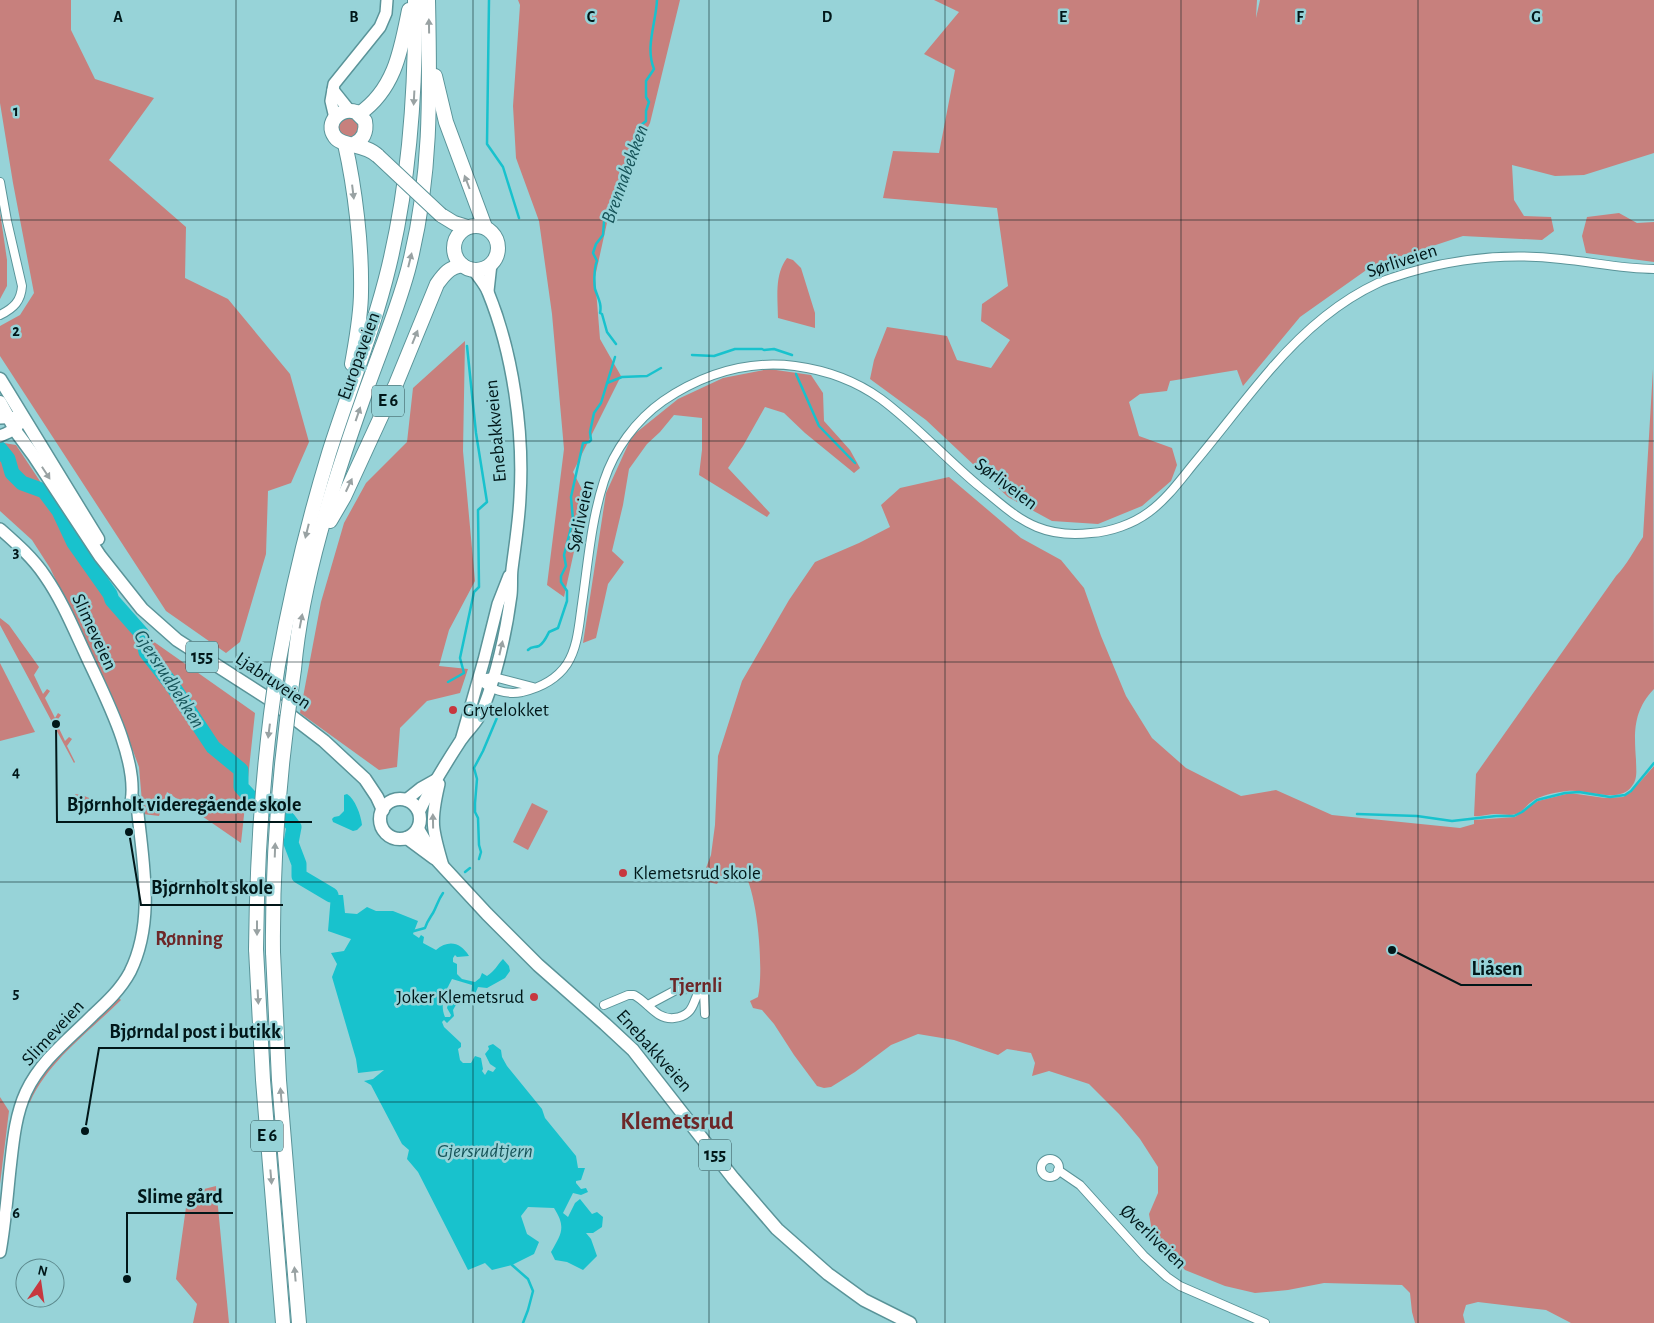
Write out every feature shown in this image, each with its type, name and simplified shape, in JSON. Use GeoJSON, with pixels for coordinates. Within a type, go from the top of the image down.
{"type":"FeatureCollection","features":[{"type":"Feature","properties":{"kind":"highway","name":"E 6"},"geometry":{"type":"LineString","coordinates":[[318,544],[344,497],[396,384],[437,284],[445,272],[452,268],[484,268],[491,264],[497,255],[498,244],[493,234],[485,227],[446,122],[422,50],[413,0]]}},
{"type":"Feature","properties":{"kind":"highway","name":"E 6"},"geometry":{"type":"LineString","coordinates":[[346,404],[361,294],[361,269],[350,164],[350,144],[337,140],[332,132],[332,122],[338,114],[354,112],[373,104],[380,96],[392,75],[401,51],[413,0]]}},
{"type":"Feature","properties":{"kind":"highway","name":"E 6"},"geometry":{"type":"LineString","coordinates":[[422,50],[428,0]]}},
{"type":"Feature","properties":{"kind":"highway","name":"Europaveien"},"geometry":{"type":"LineString","coordinates":[[299,1323],[279,1073],[273,952],[276,831],[281,770],[303,611],[318,544],[344,454],[400,297],[415,241],[428,159],[430,109],[422,50]]}},
{"type":"Feature","properties":{"kind":"highway","name":"Europaveien"},"geometry":{"type":"LineString","coordinates":[[283,1323],[263,1080],[256,949],[257,876],[261,806],[272,706],[288,609],[313,506],[374,320],[394,241],[411,138],[422,50]]}},
{"type":"Feature","properties":{"kind":"highway"},"geometry":{"type":"LineString","coordinates":[[354,112],[365,121],[366,130],[377,154],[442,216],[454,223],[467,227]]}},
{"type":"Feature","properties":{"kind":"highway"},"geometry":{"type":"LineString","coordinates":[[350,144],[362,139],[366,130]]}},
{"type":"Feature","properties":{"kind":"highway"},"geometry":{"type":"LineString","coordinates":[[350,144],[377,154]]}},
{"type":"Feature","properties":{"kind":"highway"},"geometry":{"type":"LineString","coordinates":[[442,216],[454,242],[454,253],[468,268]]}},
{"type":"Feature","properties":{"kind":"highway"},"geometry":{"type":"LineString","coordinates":[[454,242],[460,232],[467,227],[475,225],[485,227]]}},
{"type":"Feature","properties":{"kind":"main road","name":"Ljabruveien"},"geometry":{"type":"LineString","coordinates":[[0,379],[80,508],[116,576]]}},
{"type":"Feature","properties":{"kind":"main road","name":"Ljabruveien"},"geometry":{"type":"LineString","coordinates":[[0,402],[4,418],[15,429],[39,463],[100,556],[142,610],[162,628],[199,655],[269,699],[324,741],[364,779],[377,797],[383,810]]}},
{"type":"Feature","properties":{"kind":"main road","name":"Ljabruveien"},"geometry":{"type":"LineString","coordinates":[[364,779],[400,800]]}},
{"type":"Feature","properties":{"kind":"main road","name":"Enebakkveien"},"geometry":{"type":"LineString","coordinates":[[400,800],[383,810],[381,825],[388,835],[394,839],[407,838],[440,864],[538,965],[633,1050],[733,1178],[777,1229],[828,1274],[864,1300],[910,1323]]}},
{"type":"Feature","properties":{"kind":"main road","name":"155"},"geometry":{"type":"LineString","coordinates":[[400,800],[414,805],[419,812]]}},
{"type":"Feature","properties":{"kind":"main road","name":"Enebakkveien"},"geometry":{"type":"LineString","coordinates":[[419,812],[418,828],[440,864]]}},
{"type":"Feature","properties":{"kind":"main road"},"geometry":{"type":"LineString","coordinates":[[407,838],[414,834],[418,828]]}},
{"type":"Feature","properties":{"kind":"street"},"geometry":{"type":"LineString","coordinates":[[334,118],[331,101],[338,78],[368,44],[380,27],[386,13],[387,0]]}},
{"type":"Feature","properties":{"kind":"street"},"geometry":{"type":"LineString","coordinates":[[333,90],[354,112]]}},
{"type":"Feature","properties":{"kind":"street"},"geometry":{"type":"LineString","coordinates":[[0,182],[6,221],[22,286],[17,304],[1,314]]}},
{"type":"Feature","properties":{"kind":"street","name":"Sørliveien"},"geometry":{"type":"LineString","coordinates":[[490,689],[520,692],[545,684],[566,665],[575,645],[598,503],[605,479],[620,448],[655,406],[676,392],[710,376],[739,367],[773,364],[808,368],[829,373],[858,385],[883,400],[971,480],[1017,516],[1039,528],[1065,534],[1098,533],[1136,521],[1148,513],[1177,485],[1270,369],[1294,344],[1323,316],[1350,298],[1380,282],[1438,265],[1503,256],[1531,256],[1654,269]]}},
{"type":"Feature","properties":{"kind":"street","name":"Enebakkveien"},"geometry":{"type":"LineString","coordinates":[[488,291],[491,264]]}},
{"type":"Feature","properties":{"kind":"street","name":"Enebakkveien"},"geometry":{"type":"LineString","coordinates":[[419,812],[462,739],[476,723],[494,677],[512,593],[512,571],[520,496],[521,446],[517,408],[499,323],[488,291],[468,268]]}},
{"type":"Feature","properties":{"kind":"street"},"geometry":{"type":"LineString","coordinates":[[0,436],[15,429],[21,423],[23,417],[4,418]]}},
{"type":"Feature","properties":{"kind":"street","name":"Slimeveien"},"geometry":{"type":"LineString","coordinates":[[0,529],[19,545],[52,586],[106,697],[118,729],[129,768],[140,888],[144,907],[142,937],[130,972],[106,1003],[42,1065],[30,1083],[22,1102],[12,1145],[0,1252]]}},
{"type":"Feature","properties":{"kind":"street","name":"Enebakkveien"},"geometry":{"type":"LineString","coordinates":[[462,739],[498,604],[512,571]]}},
{"type":"Feature","properties":{"kind":"street"},"geometry":{"type":"LineString","coordinates":[[490,689],[482,684],[479,679],[494,677],[533,687]]}},
{"type":"Feature","properties":{"kind":"street"},"geometry":{"type":"LineString","coordinates":[[439,776],[432,822],[440,864]]}},
{"type":"Feature","properties":{"kind":"street","name":"Enebakkveien"},"geometry":{"type":"LineString","coordinates":[[400,800],[439,776]]}},
{"type":"Feature","properties":{"kind":"street"},"geometry":{"type":"LineString","coordinates":[[648,1005],[676,990],[687,989]]}},
{"type":"Feature","properties":{"kind":"street"},"geometry":{"type":"LineString","coordinates":[[604,1005],[632,994],[662,1017],[681,1017],[692,1009],[698,992],[703,990],[705,1014]]}},
{"type":"Feature","properties":{"kind":"street","name":"Øverliveien"},"geometry":{"type":"LineString","coordinates":[[1058,1170],[1080,1185],[1144,1256],[1167,1277],[1180,1286],[1265,1323]]}},
{"type":"Feature","properties":{"kind":"shaded area"},"geometry":{"type":"Polygon","coordinates":[[[0,0],[71,0],[71,30],[95,79],[154,98],[109,160],[186,227],[185,278],[228,299],[290,374],[309,442],[291,483],[268,491],[266,554],[240,642],[226,653],[166,611],[0,356],[0,326],[20,315],[34,293],[0,103],[0,0]]]}},
{"type":"Feature","properties":{"kind":"shaded area"},"geometry":{"type":"Polygon","coordinates":[[[518,0],[680,0],[650,123],[612,200],[595,277],[600,339],[621,376],[573,472],[586,497],[564,597],[547,585],[564,449],[552,314],[539,221],[516,158],[513,106],[520,5],[518,0]]]}},
{"type":"Feature","properties":{"kind":"shaded area"},"geometry":{"type":"Polygon","coordinates":[[[934,0],[1257,0],[1256,18],[1260,0],[1654,0],[1654,153],[1584,175],[1555,176],[1512,165],[1514,200],[1524,216],[1551,217],[1554,231],[1542,240],[1463,236],[1372,266],[1300,317],[1243,386],[1237,370],[1170,381],[1167,391],[1140,394],[1129,402],[1139,436],[1172,448],[1177,465],[1171,481],[1142,506],[1098,524],[1052,521],[1008,497],[926,420],[870,379],[874,360],[887,327],[947,336],[957,360],[991,368],[1010,340],[981,321],[982,304],[1008,286],[997,208],[883,198],[893,151],[939,153],[955,70],[924,54],[959,12],[934,0]]]}},
{"type":"Feature","properties":{"kind":"shaded area"},"geometry":{"type":"Polygon","coordinates":[[[350,116],[360,124],[358,134],[352,138],[340,135],[338,123],[350,116]]]}},
{"type":"Feature","properties":{"kind":"shaded area"},"geometry":{"type":"Polygon","coordinates":[[[0,212],[7,260],[7,286],[0,299],[0,212]]]}},
{"type":"Feature","properties":{"kind":"shaded area"},"geometry":{"type":"Polygon","coordinates":[[[1619,213],[1637,223],[1654,222],[1654,262],[1586,253],[1582,236],[1587,217],[1619,213]]]}},
{"type":"Feature","properties":{"kind":"shaded area"},"geometry":{"type":"Polygon","coordinates":[[[787,258],[793,260],[801,268],[815,313],[815,328],[778,318],[778,279],[787,258]]]}},
{"type":"Feature","properties":{"kind":"shaded area"},"geometry":{"type":"Polygon","coordinates":[[[465,341],[463,451],[475,581],[449,630],[439,666],[468,669],[460,693],[427,701],[400,728],[397,767],[379,770],[300,713],[321,602],[344,523],[366,483],[407,442],[413,388],[465,341]]]}},
{"type":"Feature","properties":{"kind":"shaded area"},"geometry":{"type":"Polygon","coordinates":[[[769,369],[811,375],[823,393],[824,421],[850,450],[860,468],[854,473],[805,433],[784,413],[765,407],[728,468],[770,513],[767,517],[699,475],[702,450],[702,418],[674,415],[647,444],[629,469],[612,551],[624,562],[608,584],[596,638],[583,643],[606,493],[632,436],[678,399],[723,378],[769,369]]]}},
{"type":"Feature","properties":{"kind":"shaded area"},"geometry":{"type":"Polygon","coordinates":[[[1653,369],[1654,689],[1642,705],[1636,722],[1635,780],[1626,792],[1619,794],[1563,791],[1537,798],[1516,814],[1474,816],[1476,774],[1624,567],[1643,537],[1653,369]]]}},
{"type":"Feature","properties":{"kind":"shaded area"},"geometry":{"type":"Polygon","coordinates":[[[4,443],[16,445],[140,632],[255,713],[241,843],[167,792],[159,816],[143,814],[139,767],[116,705],[50,568],[32,540],[0,511],[0,448],[4,443]]]}},
{"type":"Feature","properties":{"kind":"shaded area"},"geometry":{"type":"Polygon","coordinates":[[[949,477],[1021,538],[1061,560],[1084,588],[1101,636],[1126,696],[1152,738],[1186,768],[1241,796],[1276,790],[1332,815],[1460,828],[1474,824],[1474,820],[1515,817],[1538,801],[1570,793],[1605,798],[1623,797],[1631,792],[1654,766],[1654,1323],[1571,1323],[1546,1310],[1478,1302],[1466,1305],[1463,1315],[1465,1323],[1415,1323],[1410,1293],[1402,1285],[1324,1283],[1288,1290],[1255,1293],[1225,1286],[1185,1270],[1152,1231],[1149,1214],[1158,1193],[1158,1167],[1140,1139],[1119,1114],[1089,1084],[1049,1071],[1032,1076],[1035,1063],[1031,1053],[1007,1049],[998,1055],[954,1040],[918,1034],[891,1045],[831,1087],[817,1086],[774,1024],[762,1010],[753,1008],[750,1001],[758,997],[760,950],[752,893],[747,878],[741,868],[732,868],[724,874],[717,884],[708,882],[704,873],[711,855],[715,825],[718,756],[742,681],[789,600],[815,562],[890,527],[881,505],[900,488],[949,477]]]}},
{"type":"Feature","properties":{"kind":"shaded area"},"geometry":{"type":"Polygon","coordinates":[[[0,618],[9,625],[39,667],[34,675],[43,694],[47,689],[50,691],[45,698],[55,718],[58,713],[61,715],[56,722],[65,741],[69,737],[72,739],[67,746],[74,763],[0,625],[0,618]]]}},
{"type":"Feature","properties":{"kind":"shaded area"},"geometry":{"type":"Polygon","coordinates":[[[0,663],[35,732],[0,741],[0,663]]]}},
{"type":"Feature","properties":{"kind":"shaded area"},"geometry":{"type":"Polygon","coordinates":[[[75,794],[113,808],[90,812],[84,811],[75,794]]]}},
{"type":"Feature","properties":{"kind":"shaded area"},"geometry":{"type":"Polygon","coordinates":[[[532,803],[548,811],[528,850],[513,842],[532,803]]]}},
{"type":"Feature","properties":{"kind":"shaded area"},"geometry":{"type":"Polygon","coordinates":[[[118,997],[121,1000],[71,1047],[48,1073],[30,1102],[27,1101],[38,1079],[55,1058],[118,997]]]}},
{"type":"Feature","properties":{"kind":"shaded area"},"geometry":{"type":"Polygon","coordinates":[[[0,1097],[9,1111],[0,1184],[0,1097]]]}},
{"type":"Feature","properties":{"kind":"shaded area"},"geometry":{"type":"Polygon","coordinates":[[[216,1186],[229,1323],[193,1323],[197,1304],[176,1279],[188,1193],[216,1186]]]}},
{"type":"Feature","properties":{"kind":"water"},"geometry":{"type":"Polygon","coordinates":[[[347,794],[355,803],[362,825],[353,831],[333,822],[332,819],[344,811],[344,795],[347,794]]]}},
{"type":"Feature","properties":{"kind":"water","name":"Gjersrudtjern"},"geometry":{"type":"Polygon","coordinates":[[[331,895],[343,895],[345,913],[357,914],[367,907],[376,911],[393,911],[418,921],[413,934],[419,938],[421,935],[424,937],[423,943],[436,950],[446,944],[458,945],[469,956],[457,957],[455,955],[453,958],[453,962],[457,964],[457,974],[462,979],[475,982],[482,973],[487,976],[490,974],[503,959],[509,966],[510,971],[505,978],[487,988],[478,987],[473,999],[471,998],[472,985],[452,979],[443,1002],[445,1017],[450,1017],[451,1015],[447,1008],[448,1004],[452,1003],[451,997],[455,996],[460,1000],[462,992],[465,996],[468,996],[460,1003],[457,1003],[453,1010],[454,1016],[447,1023],[444,1020],[442,1022],[444,1027],[461,1043],[461,1047],[458,1049],[460,1060],[463,1063],[471,1063],[475,1056],[481,1058],[482,1071],[485,1075],[488,1070],[493,1072],[496,1068],[490,1064],[485,1054],[489,1049],[488,1046],[493,1044],[501,1050],[502,1057],[507,1066],[542,1109],[545,1118],[576,1156],[578,1168],[585,1168],[581,1180],[576,1181],[576,1183],[581,1189],[586,1188],[588,1192],[581,1195],[573,1193],[563,1213],[568,1217],[575,1203],[580,1199],[592,1214],[597,1212],[603,1217],[602,1227],[593,1233],[586,1233],[591,1239],[597,1256],[583,1270],[567,1262],[555,1260],[551,1252],[561,1230],[560,1220],[554,1208],[528,1207],[521,1216],[527,1234],[539,1242],[534,1254],[512,1265],[492,1270],[485,1263],[468,1270],[418,1172],[407,1159],[409,1150],[402,1144],[371,1085],[364,1081],[373,1079],[384,1070],[358,1073],[356,1059],[332,977],[337,964],[331,953],[344,951],[351,939],[328,931],[331,895]]]}},
{"type":"Feature","properties":{"kind":"waterway"},"geometry":{"type":"LineString","coordinates":[[489,0],[487,144],[503,167],[519,218]]}},
{"type":"Feature","properties":{"kind":"waterway","name":"Brennabekken"},"geometry":{"type":"LineString","coordinates":[[616,344],[607,332],[602,314],[600,313],[600,304],[594,283],[597,261],[593,253],[596,244],[603,235],[604,222],[611,203],[626,175],[640,126],[646,121],[646,111],[649,102],[646,97],[646,81],[654,69],[651,44],[657,0]]}},
{"type":"Feature","properties":{"kind":"waterway"},"geometry":{"type":"LineString","coordinates":[[448,682],[464,673],[460,658],[474,592],[479,587],[478,510],[487,502],[476,433],[467,346]]}},
{"type":"Feature","properties":{"kind":"waterway"},"geometry":{"type":"LineString","coordinates":[[692,355],[714,356],[735,349],[774,349],[792,355]]}},
{"type":"Feature","properties":{"kind":"waterway","name":"Brennabekken"},"geometry":{"type":"LineString","coordinates":[[528,650],[541,645],[549,632],[558,628],[567,601],[567,591],[561,582],[561,576],[566,566],[564,555],[573,520],[571,497],[583,443],[591,440],[590,432],[594,413],[601,403],[615,357]]}},
{"type":"Feature","properties":{"kind":"waterway"},"geometry":{"type":"LineString","coordinates":[[607,383],[622,377],[647,376],[661,368]]}},
{"type":"Feature","properties":{"kind":"waterway"},"geometry":{"type":"LineString","coordinates":[[796,374],[819,426],[855,463]]}},
{"type":"Feature","properties":{"kind":"waterway","name":"Gjersrudbekken"},"geometry":{"type":"LineString","coordinates":[[0,449],[8,459],[12,473],[22,483],[44,491],[59,511],[74,543],[110,594],[112,600],[142,634],[146,652],[172,685],[213,747],[241,770],[241,787],[251,798],[288,819],[294,827],[291,843],[299,864],[299,876],[331,895]]}},
{"type":"Feature","properties":{"kind":"waterway","name":"Brennabekken"},"geometry":{"type":"LineString","coordinates":[[479,859],[481,852],[478,818],[475,812],[477,779],[474,768],[499,713]]}},
{"type":"Feature","properties":{"kind":"waterway"},"geometry":{"type":"LineString","coordinates":[[1357,814],[1417,816],[1452,821],[1514,816],[1537,800],[1565,793],[1579,792],[1610,797],[1625,795],[1631,791],[1654,763]]}},
{"type":"Feature","properties":{"kind":"waterway"},"geometry":{"type":"LineString","coordinates":[[465,872],[470,868]]}},
{"type":"Feature","properties":{"kind":"waterway"},"geometry":{"type":"LineString","coordinates":[[414,931],[425,928],[443,893]]}},
{"type":"Feature","properties":{"kind":"waterway"},"geometry":{"type":"LineString","coordinates":[[512,1265],[528,1279],[533,1291],[523,1323]]}},
{"type":"Feature","properties":{"kind":"place","name":"Grytelokket"},"geometry":{"type":"Point","coordinates":[453,710]}},
{"type":"Feature","properties":{"kind":"place","name":"Bjørnholt videregående skole"},"geometry":{"type":"Point","coordinates":[56,724]}},
{"type":"Feature","properties":{"kind":"place","name":"Bjørnholt skole"},"geometry":{"type":"Point","coordinates":[129,832]}},
{"type":"Feature","properties":{"kind":"place","name":"Klemetsrud skole"},"geometry":{"type":"Point","coordinates":[623,873]}},
{"type":"Feature","properties":{"kind":"place","name":"Liåsen"},"geometry":{"type":"Point","coordinates":[1392,950]}},
{"type":"Feature","properties":{"kind":"place","name":"Joker Klemetsrud"},"geometry":{"type":"Point","coordinates":[534,997]}},
{"type":"Feature","properties":{"kind":"place","name":"Bjørndal post i butikk"},"geometry":{"type":"Point","coordinates":[85,1131]}},
{"type":"Feature","properties":{"kind":"place","name":"Slime gård"},"geometry":{"type":"Point","coordinates":[127,1279]}},
{"type":"Feature","properties":{"kind":"district","name":"Rønning"},"geometry":{"type":"Point","coordinates":[189,939]}},
{"type":"Feature","properties":{"kind":"district","name":"Tjernli"},"geometry":{"type":"Point","coordinates":[696,986]}},
{"type":"Feature","properties":{"kind":"district","name":"Klemetsrud"},"geometry":{"type":"Point","coordinates":[677,1122]}}]}
